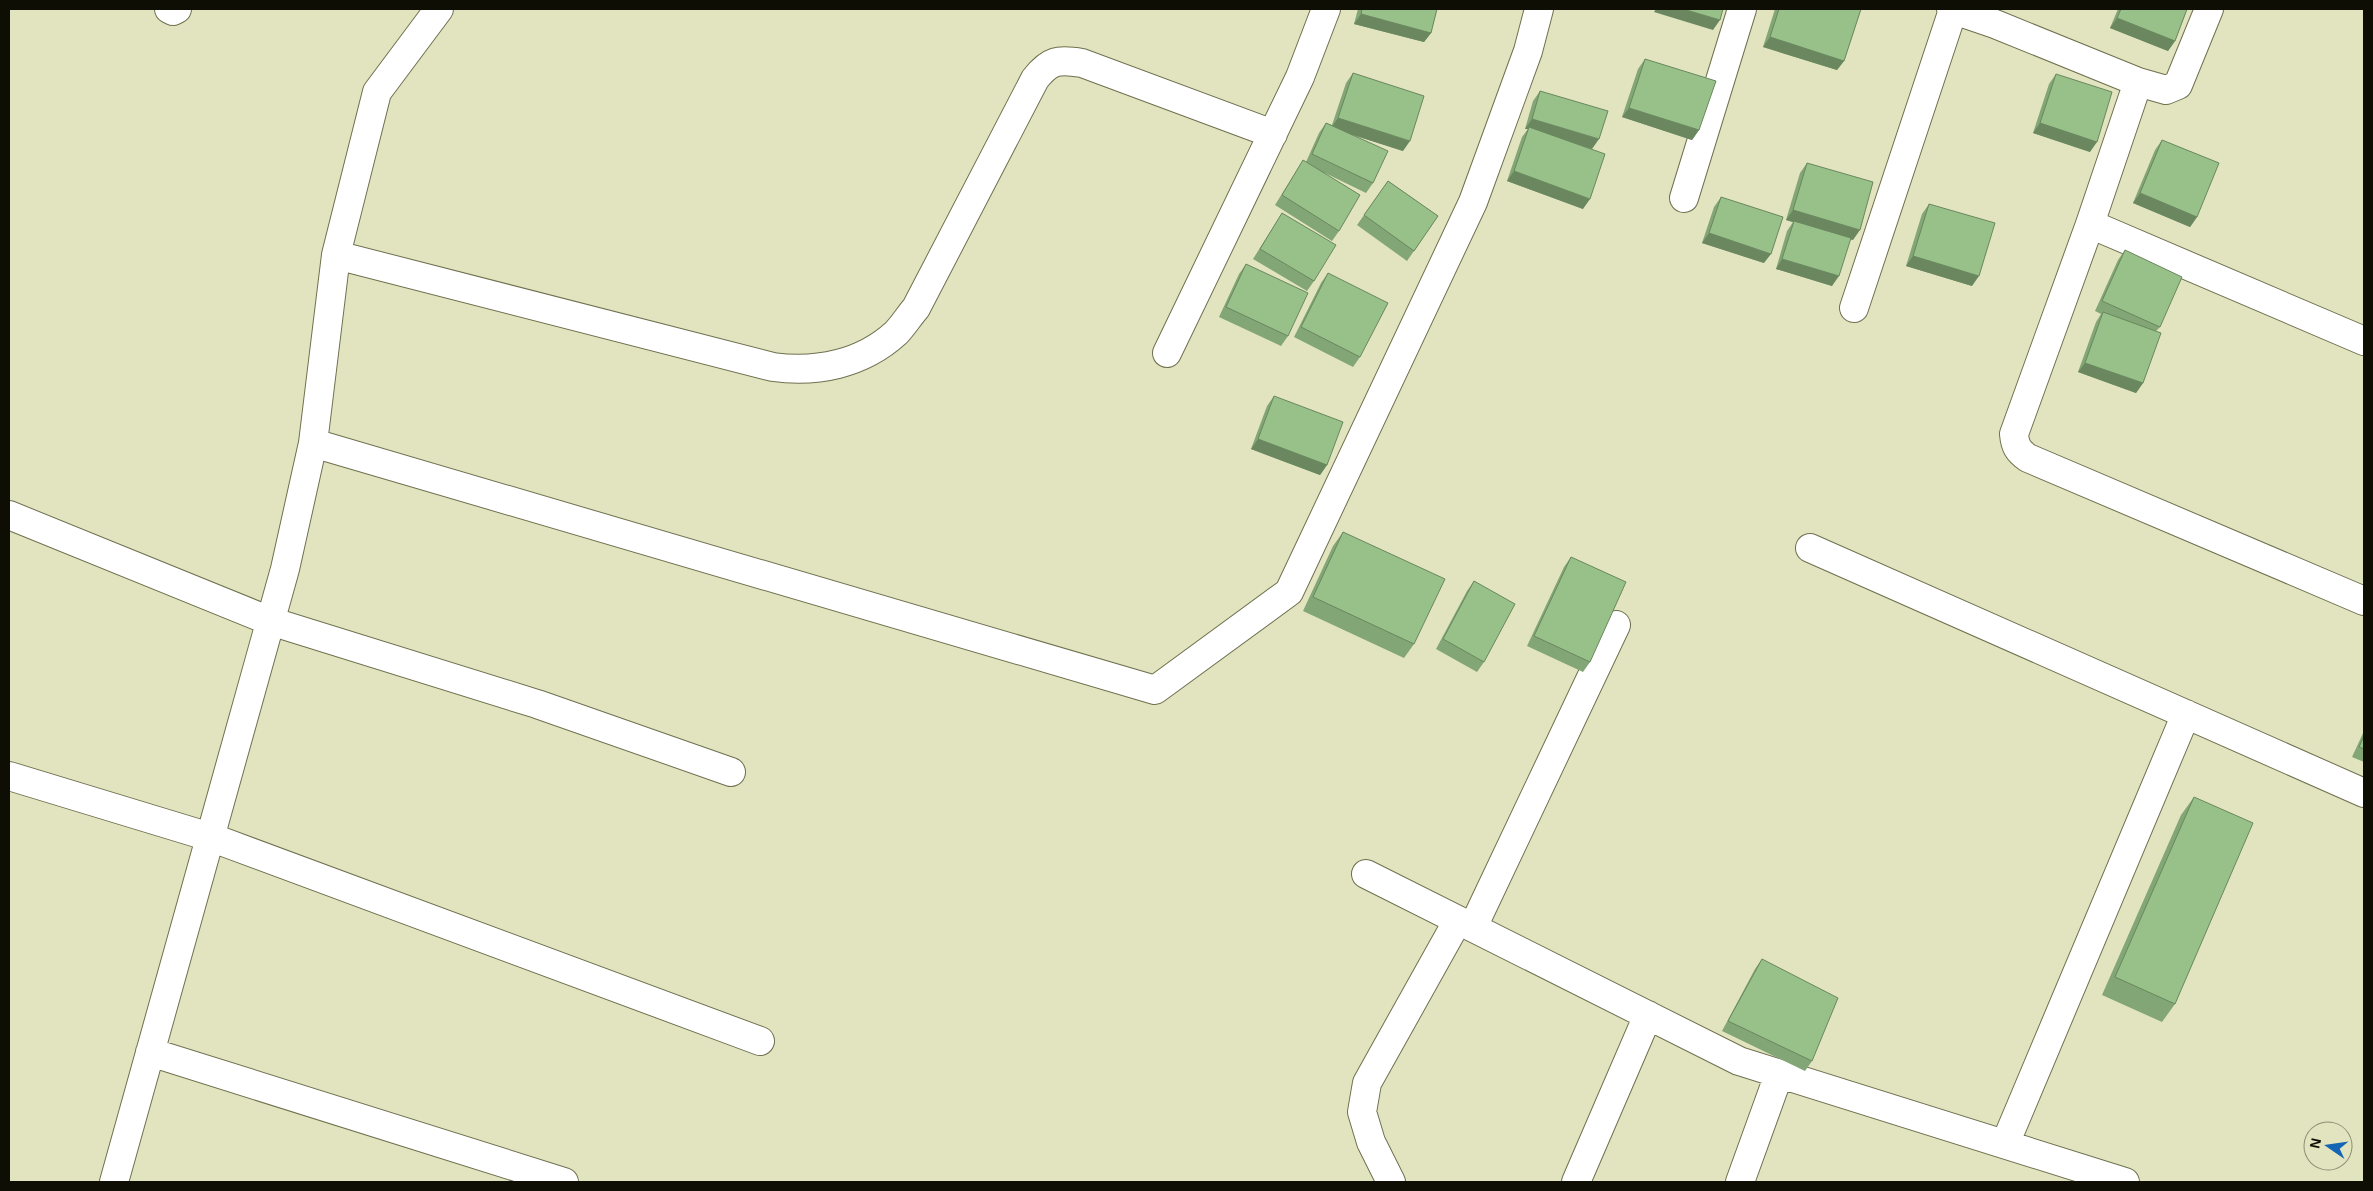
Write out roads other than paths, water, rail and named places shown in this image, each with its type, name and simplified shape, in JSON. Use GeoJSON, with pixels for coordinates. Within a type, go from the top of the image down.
{"type":"FeatureCollection","features":[{"type":"Feature","properties":{"kind":"street"},"geometry":{"type":"LineString","coordinates":[[169,9],[172,11],[177,9]]}},
{"type":"Feature","properties":{"kind":"street"},"geometry":{"type":"LineString","coordinates":[[114,1182],[285,569],[313,443],[336,255],[377,92],[439,9]]}},
{"type":"Feature","properties":{"kind":"street"},"geometry":{"type":"LineString","coordinates":[[1167,353],[1300,76],[1326,9]]}},
{"type":"Feature","properties":{"kind":"street"},"geometry":{"type":"LineString","coordinates":[[313,443],[1155,690],[1289,592],[1473,202],[1528,51],[1539,9]]}},
{"type":"Feature","properties":{"kind":"street"},"geometry":{"type":"LineString","coordinates":[[1684,198],[1742,9]]}},
{"type":"Feature","properties":{"kind":"street"},"geometry":{"type":"LineString","coordinates":[[1854,308],[1952,9],[1997,16],[2138,82],[2166,90],[2175,88],[2209,9]]}},
{"type":"Feature","properties":{"kind":"street"},"geometry":{"type":"LineString","coordinates":[[336,255],[773,367],[797,370],[826,368],[860,358],[896,332],[916,308],[1035,79],[1046,65],[1063,60],[1082,63],[1272,134]]}},
{"type":"Feature","properties":{"kind":"street"},"geometry":{"type":"LineString","coordinates":[[2138,82],[2090,224],[2017,426],[2015,443],[2019,452],[2028,458],[2364,602]]}},
{"type":"Feature","properties":{"kind":"street"},"geometry":{"type":"LineString","coordinates":[[2090,224],[2364,341]]}},
{"type":"Feature","properties":{"kind":"street"},"geometry":{"type":"LineString","coordinates":[[9,515],[270,621],[537,704],[731,772]]}},
{"type":"Feature","properties":{"kind":"street"},"geometry":{"type":"LineString","coordinates":[[1810,548],[2364,793]]}},
{"type":"Feature","properties":{"kind":"street"},"geometry":{"type":"LineString","coordinates":[[1392,1182],[1371,1142],[1362,1112],[1368,1083],[1465,924],[1616,625]]}},
{"type":"Feature","properties":{"kind":"street"},"geometry":{"type":"LineString","coordinates":[[2005,1144],[2186,714]]}},
{"type":"Feature","properties":{"kind":"street"},"geometry":{"type":"LineString","coordinates":[[9,776],[210,836],[760,1041]]}},
{"type":"Feature","properties":{"kind":"street"},"geometry":{"type":"LineString","coordinates":[[1366,874],[1739,1061],[2125,1182]]}},
{"type":"Feature","properties":{"kind":"street"},"geometry":{"type":"LineString","coordinates":[[1576,1182],[1648,1016]]}},
{"type":"Feature","properties":{"kind":"street"},"geometry":{"type":"LineString","coordinates":[[150,1052],[564,1182]]}},
{"type":"Feature","properties":{"kind":"street"},"geometry":{"type":"LineString","coordinates":[[1740,1182],[1779,1074]]}}]}
